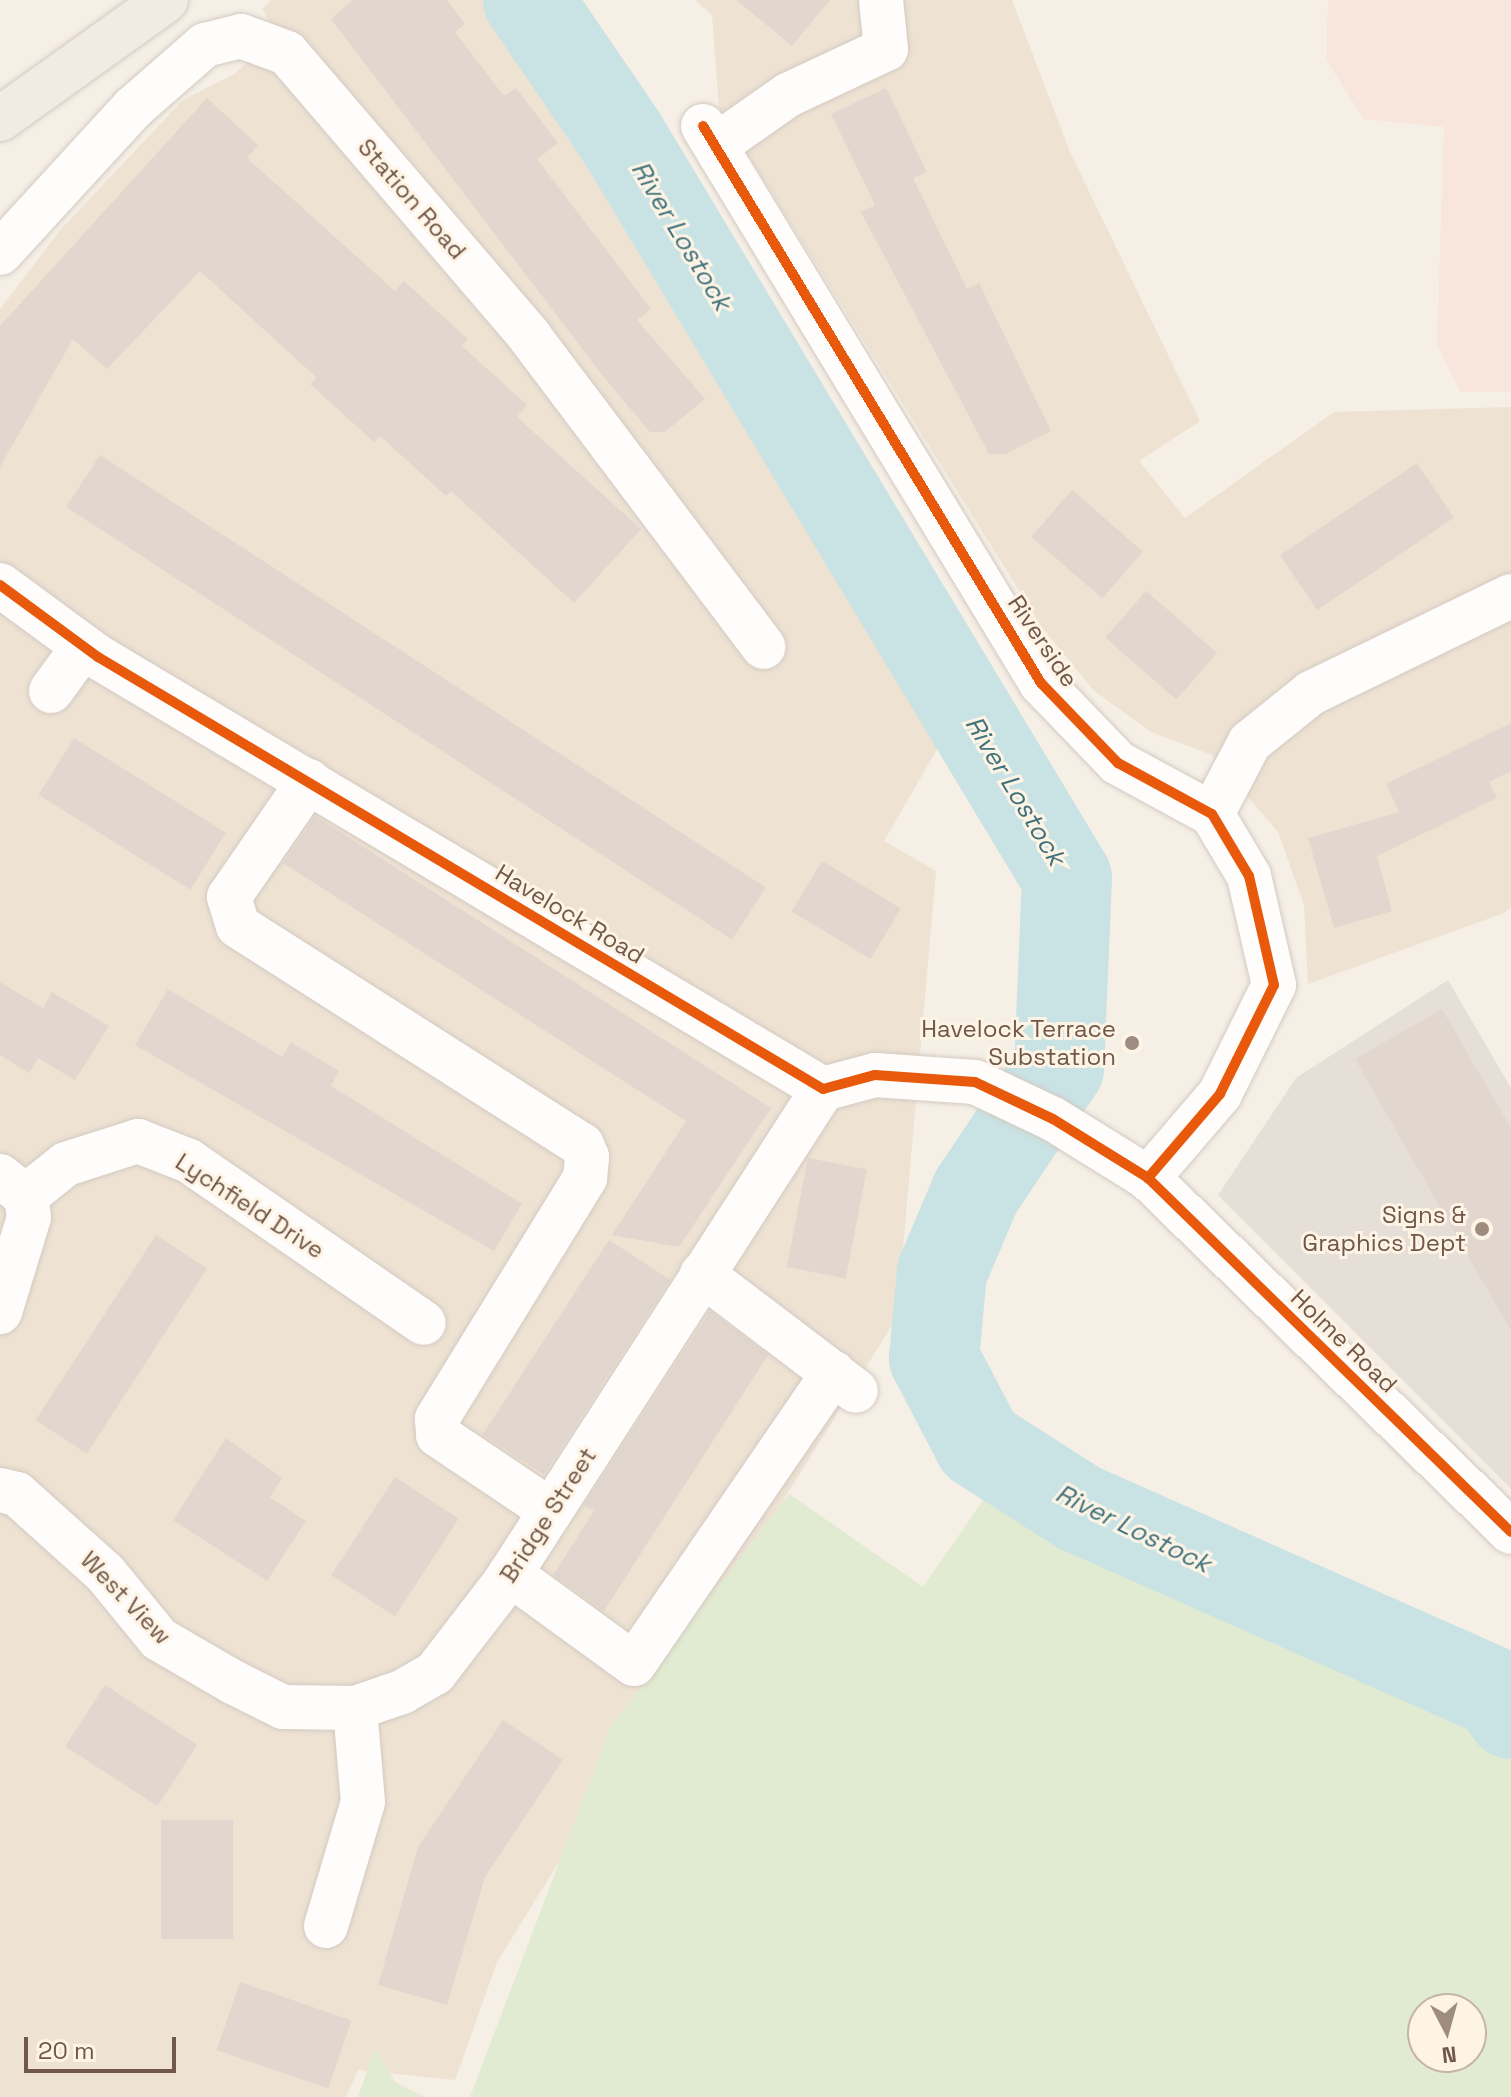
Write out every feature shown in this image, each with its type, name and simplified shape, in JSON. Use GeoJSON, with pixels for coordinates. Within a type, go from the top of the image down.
{"type":"FeatureCollection","features":[{"type":"Feature","properties":{"kind":"main road"},"geometry":{"type":"LineString","coordinates":[[0,119],[166,0]]}},
{"type":"Feature","properties":{"kind":"street","name":"Riverside"},"geometry":{"type":"LineString","coordinates":[[881,0],[886,49],[710,135],[1041,683],[1118,763],[1212,814]]}},
{"type":"Feature","properties":{"kind":"street","name":"Station Road"},"geometry":{"type":"LineString","coordinates":[[0,253],[133,108],[205,45],[241,36],[287,53],[530,337],[764,647]]}},
{"type":"Feature","properties":{"kind":"street","name":"Havelock Road"},"geometry":{"type":"LineString","coordinates":[[0,585],[83,647],[823,1089]]}},
{"type":"Feature","properties":{"kind":"street"},"geometry":{"type":"LineString","coordinates":[[823,1089],[875,1075],[975,1082],[1053,1119],[1148,1178],[1220,1094],[1274,985],[1249,876],[1212,814],[1250,742],[1311,693],[1511,596]]}},
{"type":"Feature","properties":{"kind":"street"},"geometry":{"type":"LineString","coordinates":[[51,691],[83,647]]}},
{"type":"Feature","properties":{"kind":"street"},"geometry":{"type":"LineString","coordinates":[[309,781],[229,897],[238,926],[582,1145],[587,1157],[585,1178],[437,1419],[438,1435],[551,1511]]}},
{"type":"Feature","properties":{"kind":"street","name":"Bridge Street"},"geometry":{"type":"LineString","coordinates":[[355,1708],[435,1673],[510,1574],[823,1089]]}},
{"type":"Feature","properties":{"kind":"street","name":"Lychfield Drive"},"geometry":{"type":"LineString","coordinates":[[0,1312],[21,1251],[13,1186],[66,1164],[138,1141],[189,1161],[424,1323]]}},
{"type":"Feature","properties":{"kind":"street","name":"Holme Road"},"geometry":{"type":"LineString","coordinates":[[1148,1178],[1511,1532]]}},
{"type":"Feature","properties":{"kind":"street"},"geometry":{"type":"LineString","coordinates":[[510,1574],[634,1664],[845,1382],[702,1274]]}},
{"type":"Feature","properties":{"kind":"street","name":"West View"},"geometry":{"type":"LineString","coordinates":[[0,1490],[17,1494],[105,1573],[159,1639],[283,1707],[355,1708]]}},
{"type":"Feature","properties":{"kind":"street"},"geometry":{"type":"LineString","coordinates":[[326,1926],[363,1802],[355,1708]]}},
{"type":"Feature","properties":{"kind":"shaded area"},"geometry":{"type":"Polygon","coordinates":[[[272,0],[517,0],[950,727],[884,841],[936,871],[897,1317],[497,1962],[455,2080],[358,2070],[346,2097],[0,2097],[0,309],[61,229],[183,100],[233,75],[278,35],[262,9],[272,0]]]}},
{"type":"Feature","properties":{"kind":"shaded area"},"geometry":{"type":"Polygon","coordinates":[[[695,0],[1012,0],[1070,152],[1200,421],[1139,461],[1185,518],[1334,412],[1511,407],[1511,907],[1504,913],[1308,984],[1304,905],[1278,832],[1212,755],[1151,732],[1094,691],[1041,626],[719,108],[712,15],[695,0]]]}},
{"type":"Feature","properties":{"kind":"shaded area"},"geometry":{"type":"Polygon","coordinates":[[[1328,0],[1511,0],[1511,392],[1460,392],[1437,344],[1444,127],[1364,119],[1326,60],[1328,0]]]}},
{"type":"Feature","properties":{"kind":"shaded area"},"geometry":{"type":"Polygon","coordinates":[[[1448,980],[1511,1088],[1511,1489],[1218,1195],[1296,1078],[1448,980]]]}},
{"type":"Feature","properties":{"kind":"green space"},"geometry":{"type":"Polygon","coordinates":[[[1009,1463],[1079,1508],[1497,1693],[1511,1714],[1511,2097],[470,2097],[611,1726],[789,1494],[923,1587],[1009,1463]]]}},
{"type":"Feature","properties":{"kind":"green space"},"geometry":{"type":"Polygon","coordinates":[[[375,2049],[395,2082],[425,2097],[358,2097],[375,2049]]]}},
{"type":"Feature","properties":{"kind":"building"},"geometry":{"type":"Polygon","coordinates":[[[353,0],[447,0],[465,24],[455,32],[504,96],[516,88],[558,143],[537,159],[651,309],[637,320],[705,399],[665,432],[650,432],[606,380],[331,19],[353,0]]]}},
{"type":"Feature","properties":{"kind":"building"},"geometry":{"type":"Polygon","coordinates":[[[736,0],[830,0],[792,46],[736,0]]]}},
{"type":"Feature","properties":{"kind":"building"},"geometry":{"type":"Polygon","coordinates":[[[886,88],[927,172],[913,178],[967,289],[979,283],[1051,431],[1005,454],[989,454],[861,212],[875,205],[831,114],[886,88]]]}},
{"type":"Feature","properties":{"kind":"building"},"geometry":{"type":"Polygon","coordinates":[[[207,98],[258,145],[247,158],[395,291],[404,281],[468,339],[462,346],[527,405],[517,417],[641,529],[574,603],[451,491],[446,496],[380,436],[374,442],[310,384],[317,378],[200,271],[107,369],[73,339],[0,467],[0,326],[207,98]]]}},
{"type":"Feature","properties":{"kind":"building"},"geometry":{"type":"Polygon","coordinates":[[[100,455],[766,887],[732,939],[66,507],[100,455]]]}},
{"type":"Feature","properties":{"kind":"building"},"geometry":{"type":"Polygon","coordinates":[[[1417,463],[1454,518],[1317,610],[1280,555],[1417,463]]]}},
{"type":"Feature","properties":{"kind":"building"},"geometry":{"type":"Polygon","coordinates":[[[1072,490],[1143,552],[1102,598],[1031,537],[1072,490]]]}},
{"type":"Feature","properties":{"kind":"building"},"geometry":{"type":"Polygon","coordinates":[[[1146,591],[1217,653],[1176,699],[1105,638],[1146,591]]]}},
{"type":"Feature","properties":{"kind":"building"},"geometry":{"type":"Polygon","coordinates":[[[1511,723],[1511,771],[1489,782],[1497,798],[1377,856],[1392,911],[1334,928],[1308,838],[1399,812],[1386,784],[1511,723]]]}},
{"type":"Feature","properties":{"kind":"building"},"geometry":{"type":"Polygon","coordinates":[[[74,738],[226,833],[190,890],[38,795],[74,738]]]}},
{"type":"Feature","properties":{"kind":"building"},"geometry":{"type":"Polygon","coordinates":[[[315,816],[771,1108],[679,1247],[612,1235],[686,1121],[283,863],[315,816]]]}},
{"type":"Feature","properties":{"kind":"building"},"geometry":{"type":"Polygon","coordinates":[[[822,861],[901,908],[870,959],[792,912],[822,861]]]}},
{"type":"Feature","properties":{"kind":"building"},"geometry":{"type":"Polygon","coordinates":[[[0,982],[43,1008],[52,992],[109,1026],[75,1080],[38,1058],[29,1073],[0,1055],[0,982]]]}},
{"type":"Feature","properties":{"kind":"building"},"geometry":{"type":"Polygon","coordinates":[[[168,989],[282,1057],[291,1042],[339,1071],[331,1086],[522,1204],[494,1251],[135,1045],[168,989]]]}},
{"type":"Feature","properties":{"kind":"building","name":"Signs & Graphics Dept"},"geometry":{"type":"Polygon","coordinates":[[[1442,1009],[1511,1128],[1511,1331],[1355,1059],[1442,1009]]]}},
{"type":"Feature","properties":{"kind":"building"},"geometry":{"type":"Polygon","coordinates":[[[808,1158],[867,1169],[846,1278],[787,1267],[808,1158]]]}},
{"type":"Feature","properties":{"kind":"building"},"geometry":{"type":"Polygon","coordinates":[[[156,1235],[207,1268],[87,1454],[36,1420],[156,1235]]]}},
{"type":"Feature","properties":{"kind":"building"},"geometry":{"type":"Polygon","coordinates":[[[609,1240],[670,1280],[544,1474],[483,1435],[609,1240]]]}},
{"type":"Feature","properties":{"kind":"building"},"geometry":{"type":"Polygon","coordinates":[[[710,1311],[768,1355],[604,1611],[553,1575],[594,1511],[584,1505],[710,1311]]]}},
{"type":"Feature","properties":{"kind":"building"},"geometry":{"type":"Polygon","coordinates":[[[226,1438],[282,1478],[270,1497],[306,1521],[267,1581],[173,1520],[226,1438]]]}},
{"type":"Feature","properties":{"kind":"building"},"geometry":{"type":"Polygon","coordinates":[[[395,1477],[459,1518],[395,1617],[331,1575],[395,1477]]]}},
{"type":"Feature","properties":{"kind":"building"},"geometry":{"type":"Polygon","coordinates":[[[105,1685],[197,1745],[157,1806],[65,1746],[105,1685]]]}},
{"type":"Feature","properties":{"kind":"building"},"geometry":{"type":"Polygon","coordinates":[[[503,1720],[563,1760],[485,1877],[447,2005],[378,1985],[418,1847],[503,1720]]]}},
{"type":"Feature","properties":{"kind":"building"},"geometry":{"type":"Polygon","coordinates":[[[161,1820],[233,1820],[233,1939],[161,1939],[161,1820]]]}},
{"type":"Feature","properties":{"kind":"building"},"geometry":{"type":"Polygon","coordinates":[[[240,1982],[352,2020],[328,2088],[217,2050],[240,1982]]]}},
{"type":"Feature","properties":{"kind":"waterway","name":"River Lostock"},"geometry":{"type":"LineString","coordinates":[[528,0],[622,138],[1067,878],[1059,1068],[976,1192],[942,1272],[934,1358],[979,1444],[1079,1508],[1497,1693],[1511,1714]]}},
{"type":"Feature","properties":{"kind":"cycle path"},"geometry":{"type":"LineString","coordinates":[[703,126],[1041,683],[1118,763],[1212,814],[1249,876],[1274,985],[1220,1094],[1148,1178]]}},
{"type":"Feature","properties":{"kind":"cycle path"},"geometry":{"type":"LineString","coordinates":[[0,585],[98,657],[823,1089],[875,1075],[975,1082],[1053,1119],[1148,1178],[1511,1532]]}},
{"type":"Feature","properties":{"kind":"place","name":"Havelock Terrace Substation"},"geometry":{"type":"Point","coordinates":[1132,1043]}},
{"type":"Feature","properties":{"kind":"place","name":"Signs & Graphics Dept"},"geometry":{"type":"Point","coordinates":[1482,1229]}}]}
